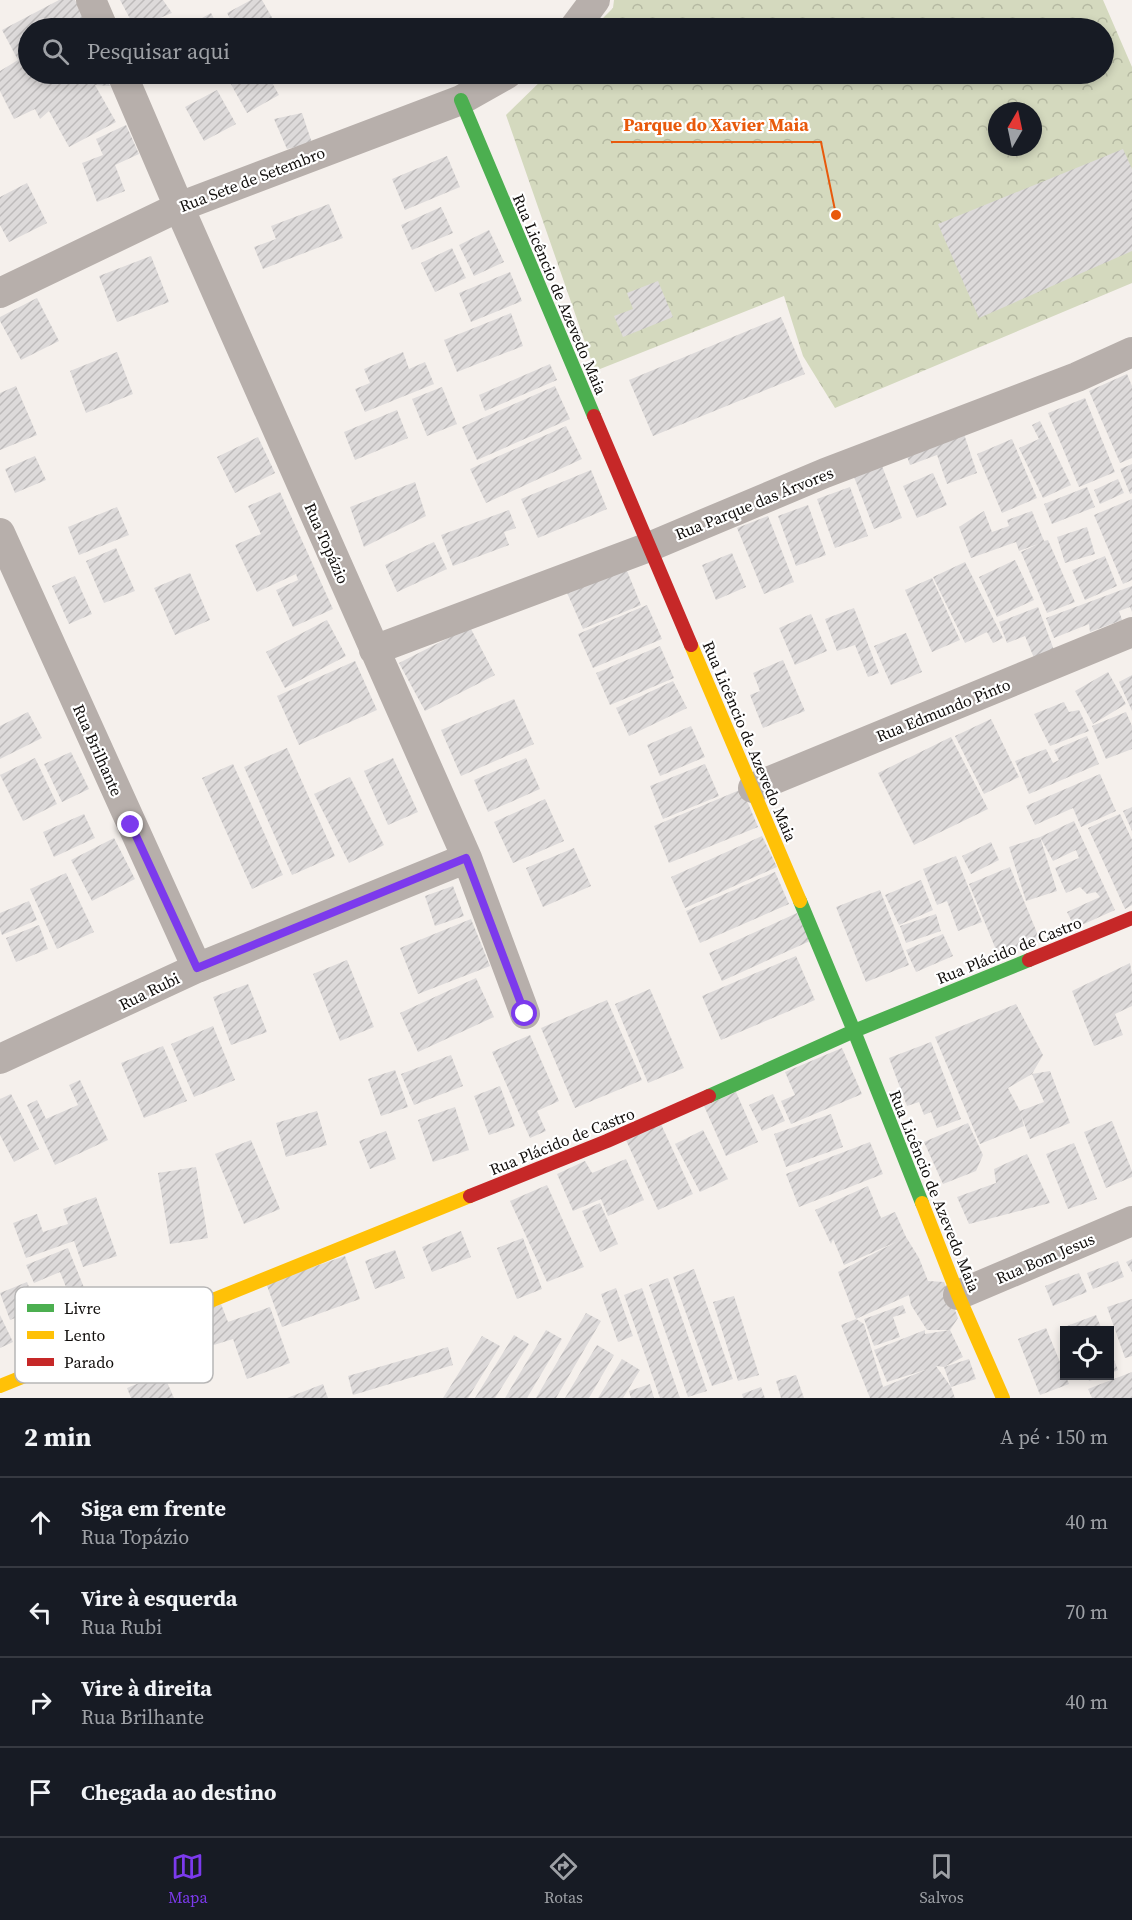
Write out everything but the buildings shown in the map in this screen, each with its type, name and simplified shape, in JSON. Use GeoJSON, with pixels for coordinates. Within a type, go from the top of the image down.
{"type":"FeatureCollection","features":[{"type":"Feature","properties":{"kind":"street"},"geometry":{"type":"LineString","coordinates":[[91,0],[99,18]]}},
{"type":"Feature","properties":{"kind":"street"},"geometry":{"type":"LineString","coordinates":[[582,18],[595,0]]}},
{"type":"Feature","properties":{"kind":"street","name":"Rua Topázio"},"geometry":{"type":"LineString","coordinates":[[126,84],[466,858],[525,1014]]}},
{"type":"Feature","properties":{"kind":"street","name":"Rua Sete de Setembro"},"geometry":{"type":"LineString","coordinates":[[0,293],[179,207],[461,100],[489,84]]}},
{"type":"Feature","properties":{"kind":"street","name":"Rua Licêncio de Azevedo Maia"},"geometry":{"type":"LineString","coordinates":[[461,100],[753,788],[854,1031],[958,1295],[1003,1398]]}},
{"type":"Feature","properties":{"kind":"street","name":"Rua Parque das Árvores"},"geometry":{"type":"LineString","coordinates":[[374,650],[649,547],[825,473],[1077,377],[1132,352]]}},
{"type":"Feature","properties":{"kind":"street","name":"Rua Brilhante"},"geometry":{"type":"LineString","coordinates":[[0,533],[197,968]]}},
{"type":"Feature","properties":{"kind":"street","name":"Rua Edmundo Pinto"},"geometry":{"type":"LineString","coordinates":[[753,788],[1132,632]]}},
{"type":"Feature","properties":{"kind":"street","name":"Rua Rubi"},"geometry":{"type":"LineString","coordinates":[[0,1059],[197,968],[466,858]]}},
{"type":"Feature","properties":{"kind":"street","name":"Rua Plácido de Castro"},"geometry":{"type":"LineString","coordinates":[[213,1300],[607,1141],[854,1031],[1132,918]]}},
{"type":"Feature","properties":{"kind":"street","name":"Rua Bom Jesus"},"geometry":{"type":"LineString","coordinates":[[958,1295],[1132,1221]]}},
{"type":"Feature","properties":{"kind":"street","name":"Rua Plácido de Castro"},"geometry":{"type":"LineString","coordinates":[[0,1386],[15,1380]]}},
{"type":"Feature","properties":{"kind":"green space"},"geometry":{"type":"Polygon","coordinates":[[[614,0],[1103,0],[1111,18],[603,18],[613,8],[614,0]]]}},
{"type":"Feature","properties":{"kind":"green space"},"geometry":{"type":"Polygon","coordinates":[[[1114,25],[1132,67],[1132,283],[835,408],[803,356],[784,296],[595,371],[506,115],[538,84],[1114,84],[1114,25]]]}},
{"type":"Feature","properties":{"kind":"traffic: fast"},"geometry":{"type":"LineString","coordinates":[[461,100],[594,416]]}},
{"type":"Feature","properties":{"kind":"traffic: fast"},"geometry":{"type":"LineString","coordinates":[[800,901],[922,1203]]}},
{"type":"Feature","properties":{"kind":"traffic: fast"},"geometry":{"type":"LineString","coordinates":[[709,1096],[854,1031],[1029,960]]}},
{"type":"Feature","properties":{"kind":"traffic: slow"},"geometry":{"type":"LineString","coordinates":[[691,645],[800,901]]}},
{"type":"Feature","properties":{"kind":"traffic: slow"},"geometry":{"type":"LineString","coordinates":[[213,1300],[470,1196]]}},
{"type":"Feature","properties":{"kind":"traffic: slow"},"geometry":{"type":"LineString","coordinates":[[922,1203],[958,1295],[1003,1398]]}},
{"type":"Feature","properties":{"kind":"traffic: slow"},"geometry":{"type":"LineString","coordinates":[[0,1386],[15,1380]]}},
{"type":"Feature","properties":{"kind":"traffic: jam"},"geometry":{"type":"LineString","coordinates":[[594,416],[691,645]]}},
{"type":"Feature","properties":{"kind":"traffic: jam"},"geometry":{"type":"LineString","coordinates":[[1029,960],[1132,918]]}},
{"type":"Feature","properties":{"kind":"traffic: jam"},"geometry":{"type":"LineString","coordinates":[[470,1196],[607,1141],[709,1096]]}},
{"type":"Feature","properties":{"kind":"place","name":"Parque do Xavier Maia"},"geometry":{"type":"Point","coordinates":[836,215]}},
{"type":"Feature","properties":{"kind":"route"},"geometry":{"type":"LineString","coordinates":[[131,825],[197,968],[466,858],[525,1014]]}}]}
